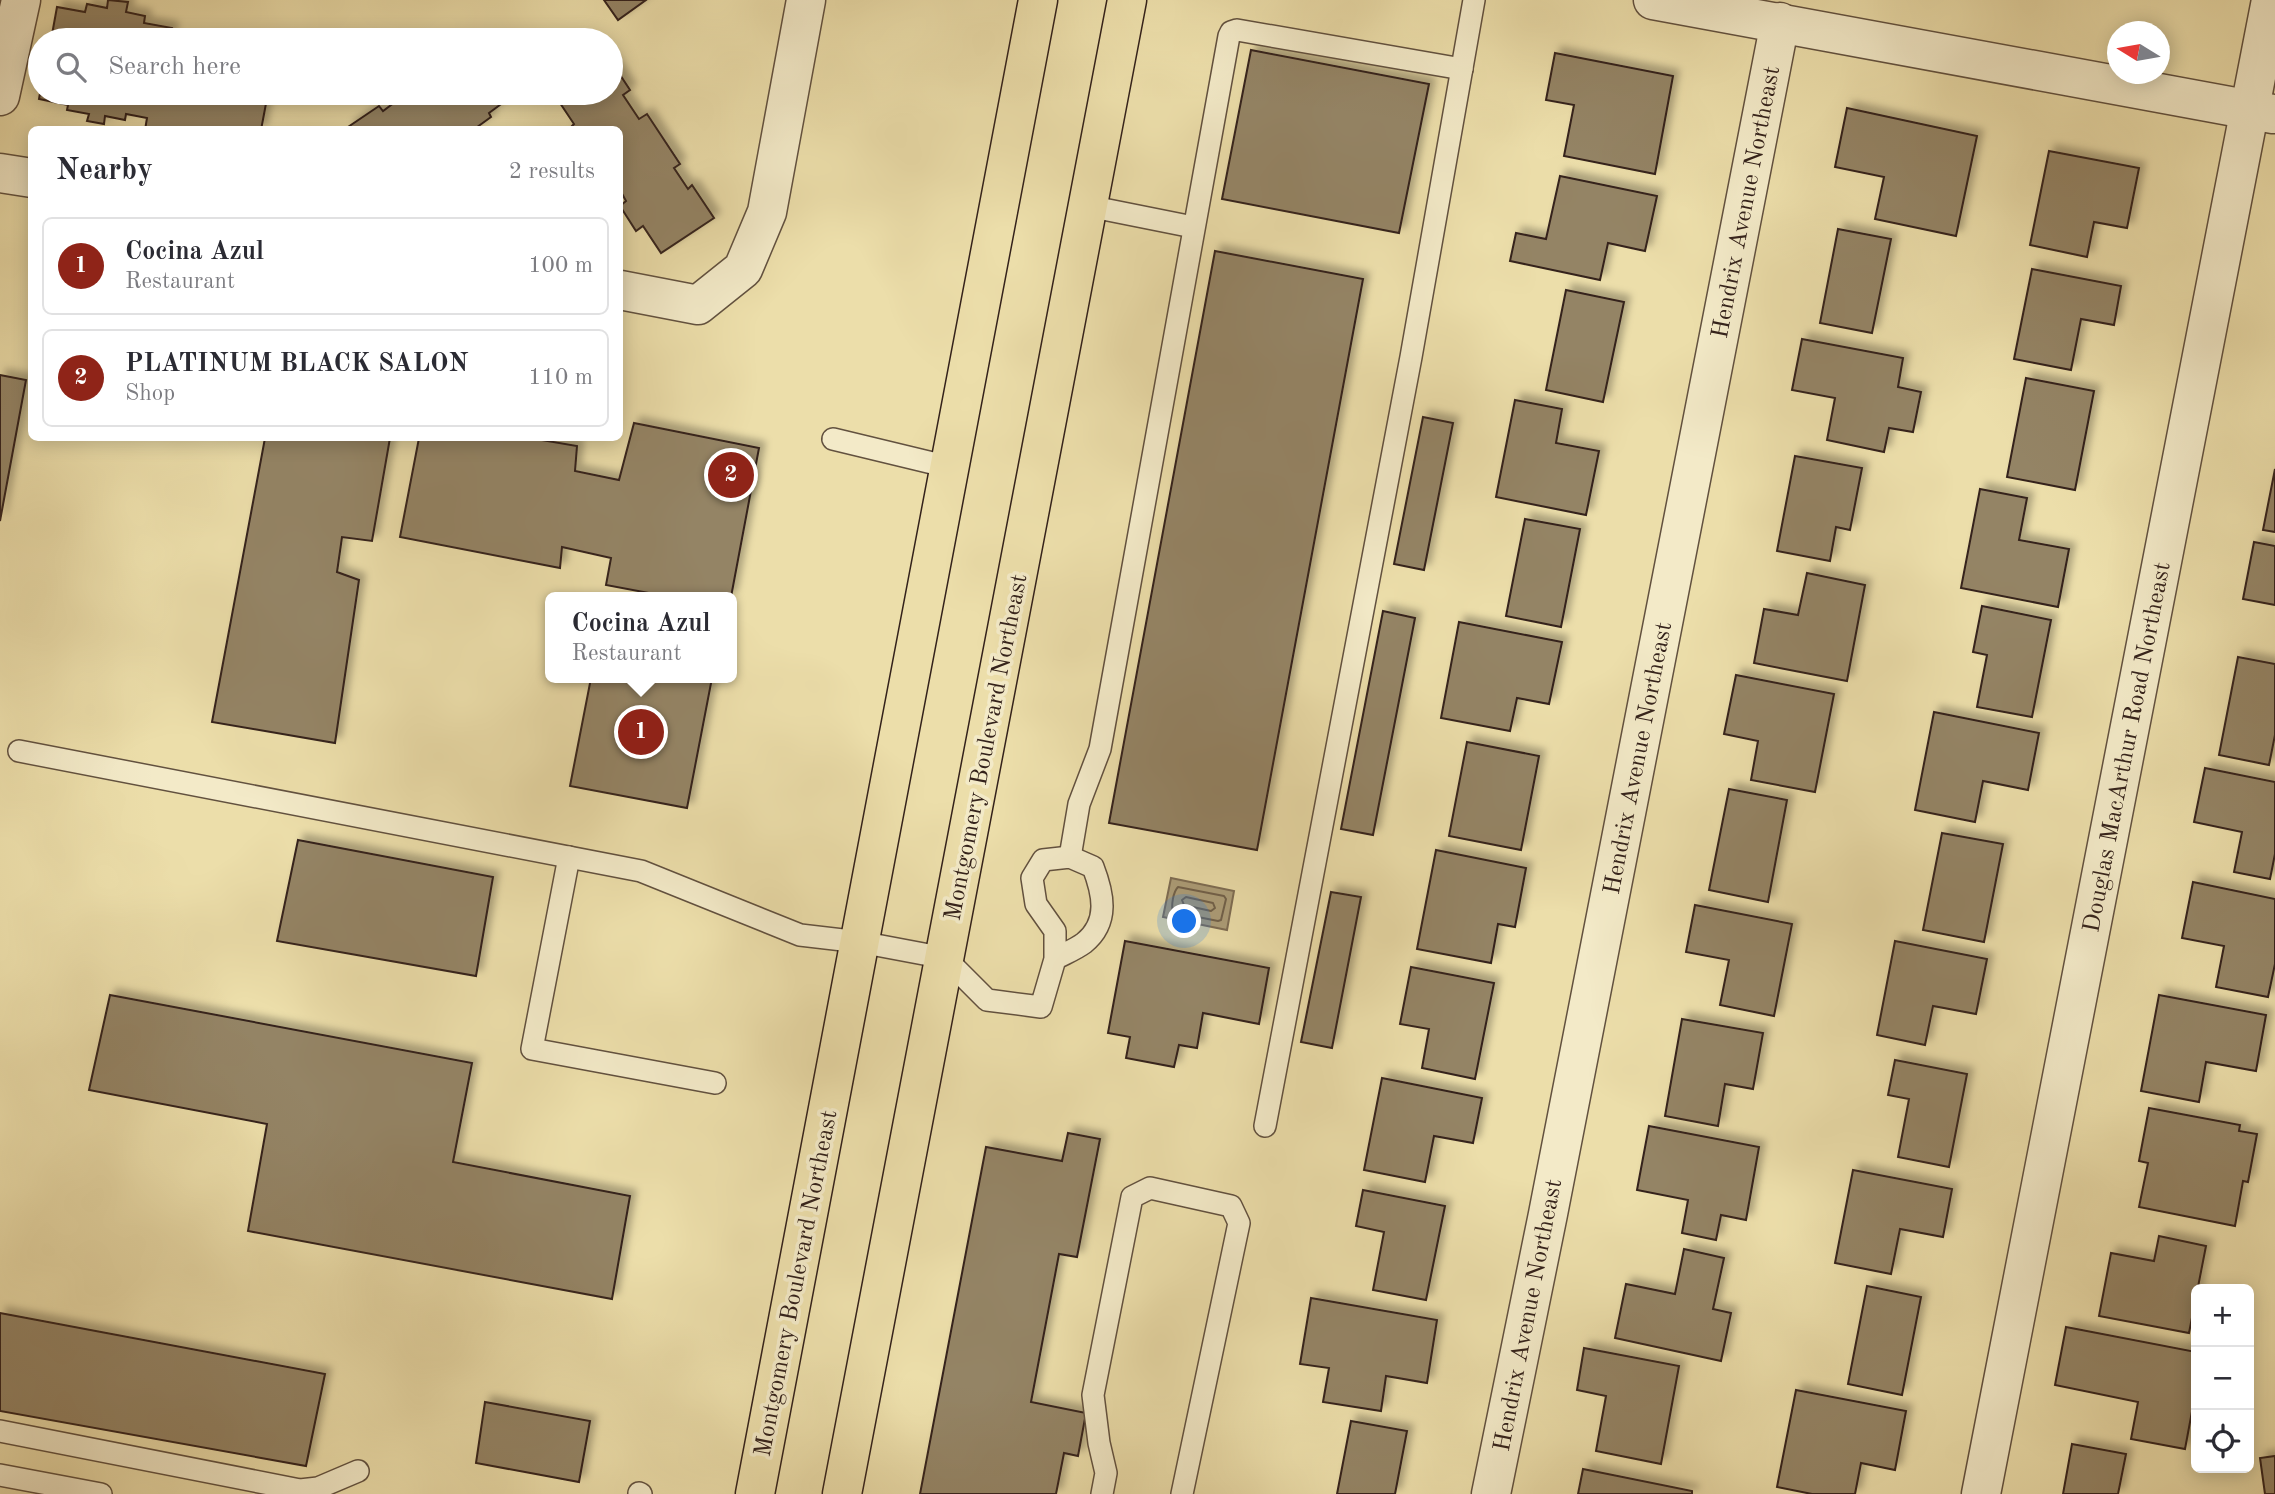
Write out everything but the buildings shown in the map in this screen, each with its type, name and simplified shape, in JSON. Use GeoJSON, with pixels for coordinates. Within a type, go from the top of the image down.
{"type":"FeatureCollection","features":[{"type":"Feature","properties":{"kind":"main road","name":"Montgomery Boulevard Northeast"},"geometry":{"type":"LineString","coordinates":[[755,1494],[1038,0]]}},
{"type":"Feature","properties":{"kind":"main road","name":"Montgomery Boulevard Northeast"},"geometry":{"type":"LineString","coordinates":[[842,1494],[1127,0]]}},
{"type":"Feature","properties":{"kind":"street"},"geometry":{"type":"LineString","coordinates":[[3,74],[21,0]]}},
{"type":"Feature","properties":{"kind":"street"},"geometry":{"type":"LineString","coordinates":[[623,291],[698,304],[743,269],[766,212],[806,0]]}},
{"type":"Feature","properties":{"kind":"street"},"geometry":{"type":"LineString","coordinates":[[1653,0],[2262,112]]}},
{"type":"Feature","properties":{"kind":"street","name":"Douglas MacArthur Road Northeast"},"geometry":{"type":"LineString","coordinates":[[1981,1494],[2262,112],[2271,0]]}},
{"type":"Feature","properties":{"kind":"street","name":"Hendrix Avenue Northeast"},"geometry":{"type":"LineString","coordinates":[[1491,1494],[1780,22]]}},
{"type":"Feature","properties":{"kind":"street"},"geometry":{"type":"LineString","coordinates":[[0,173],[28,177]]}},
{"type":"Feature","properties":{"kind":"lane"},"geometry":{"type":"LineString","coordinates":[[1265,1126],[1411,357],[1474,0]]}},
{"type":"Feature","properties":{"kind":"lane"},"geometry":{"type":"LineString","coordinates":[[1070,857],[1079,804],[1100,749],[1228,36],[1237,30],[1462,69]]}},
{"type":"Feature","properties":{"kind":"lane"},"geometry":{"type":"LineString","coordinates":[[1088,206],[1193,227]]}},
{"type":"Feature","properties":{"kind":"lane"},"geometry":{"type":"LineString","coordinates":[[833,439],[949,467]]}},
{"type":"Feature","properties":{"kind":"lane"},"geometry":{"type":"LineString","coordinates":[[19,751],[640,871],[800,935],[860,942],[945,958],[987,1000],[1041,1007],[1055,959],[1055,931],[1035,904],[1032,878],[1044,860],[1070,857],[1093,866],[1102,892],[1100,922],[1085,942],[1055,959]]}},
{"type":"Feature","properties":{"kind":"lane"},"geometry":{"type":"LineString","coordinates":[[569,857],[532,1049],[715,1083]]}},
{"type":"Feature","properties":{"kind":"lane"},"geometry":{"type":"LineString","coordinates":[[1102,1494],[1106,1473],[1093,1395],[1132,1198],[1150,1188],[1231,1206],[1239,1223],[1182,1494]]}},
{"type":"Feature","properties":{"kind":"lane"},"geometry":{"type":"LineString","coordinates":[[0,1431],[300,1490],[318,1488],[358,1471]]}},
{"type":"Feature","properties":{"kind":"lane"},"geometry":{"type":"LineString","coordinates":[[0,1475],[42,1488],[101,1494]]}},
{"type":"Feature","properties":{"kind":"water"},"geometry":{"type":"Polygon","coordinates":[[[1171,878],[1234,891],[1227,930],[1163,917],[1171,878]]]}},
{"type":"Feature","properties":{"kind":"place","name":"PLATINUM BLACK SALON"},"geometry":{"type":"Point","coordinates":[731,475]}},
{"type":"Feature","properties":{"kind":"place","name":"Cocina Azul"},"geometry":{"type":"Point","coordinates":[641,732]}}]}
